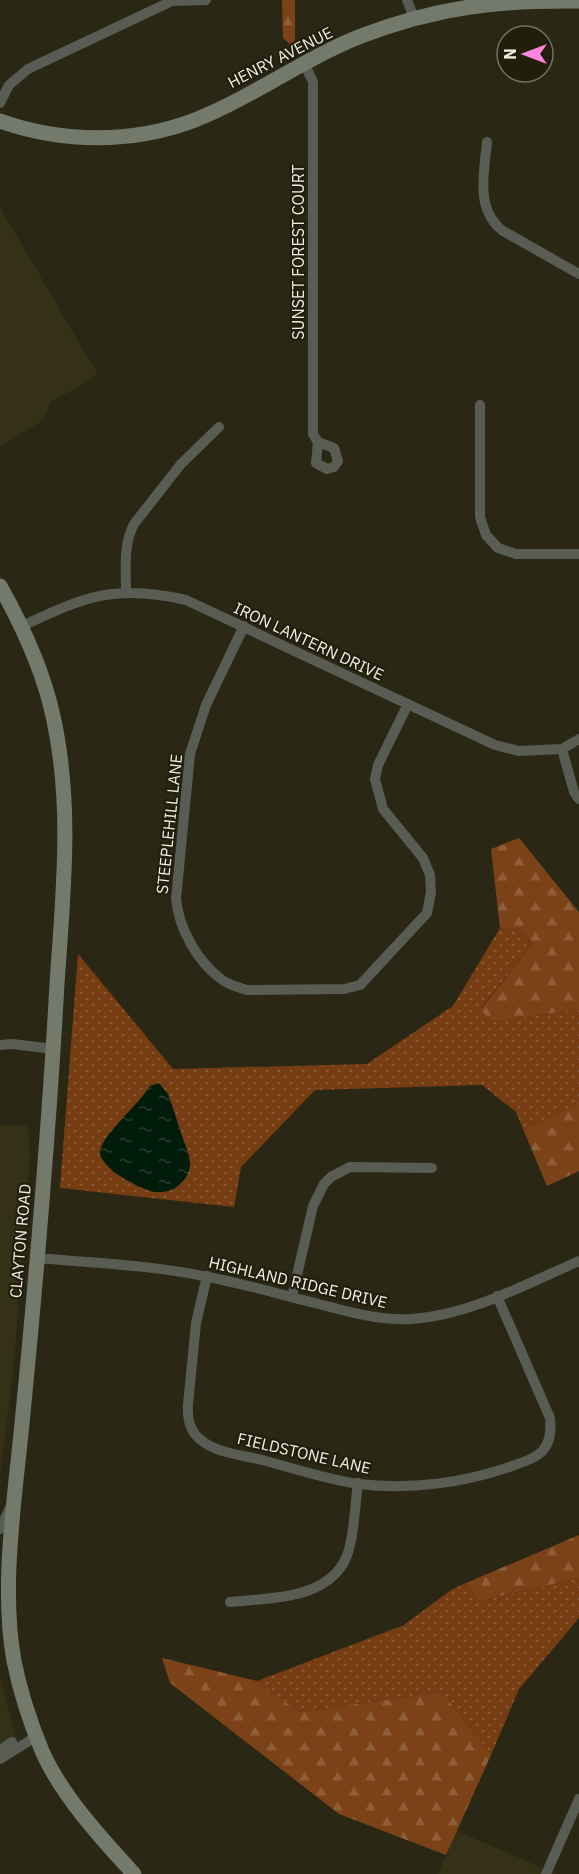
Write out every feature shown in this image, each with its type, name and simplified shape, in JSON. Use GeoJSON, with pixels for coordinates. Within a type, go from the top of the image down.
{"type":"FeatureCollection","features":[{"type":"Feature","properties":{"kind":"main road","name":"HENRY AVENUE"},"geometry":{"type":"LineString","coordinates":[[0,121],[48,135],[83,138],[141,135],[196,119],[361,36],[414,18],[447,9],[483,4],[578,1]]}},
{"type":"Feature","properties":{"kind":"main road","name":"CLAYTON ROAD"},"geometry":{"type":"LineString","coordinates":[[0,586],[22,626],[40,672],[53,716],[65,802],[66,842],[54,1049],[37,1258],[15,1497],[5,1566],[9,1622],[17,1670],[43,1754],[70,1797],[103,1840],[134,1874]]}},
{"type":"Feature","properties":{"kind":"main road"},"geometry":{"type":"LineString","coordinates":[[0,1600],[9,1622]]}},
{"type":"Feature","properties":{"kind":"street"},"geometry":{"type":"LineString","coordinates":[[0,103],[9,85],[28,69],[172,2],[206,0]]}},
{"type":"Feature","properties":{"kind":"street"},"geometry":{"type":"LineString","coordinates":[[407,0],[414,18]]}},
{"type":"Feature","properties":{"kind":"street","name":"SUNSET FOREST COURT"},"geometry":{"type":"LineString","coordinates":[[304,63],[313,82],[313,434],[318,442]]}},
{"type":"Feature","properties":{"kind":"street"},"geometry":{"type":"LineString","coordinates":[[487,142],[484,205],[493,223],[579,274]]}},
{"type":"Feature","properties":{"kind":"street"},"geometry":{"type":"LineString","coordinates":[[480,405],[480,517],[486,535],[498,548],[516,554],[579,554]]}},
{"type":"Feature","properties":{"kind":"street"},"geometry":{"type":"LineString","coordinates":[[126,592],[126,549],[128,535],[134,524],[181,464],[219,427]]}},
{"type":"Feature","properties":{"kind":"street","name":"IRON LANTERN DRIVE"},"geometry":{"type":"LineString","coordinates":[[22,626],[96,595],[126,592],[155,593],[186,600],[495,745],[519,751],[562,749],[579,739]]}},
{"type":"Feature","properties":{"kind":"street","name":"STEEPLEHILL LANE"},"geometry":{"type":"LineString","coordinates":[[244,626],[206,705],[190,753],[176,899],[182,926],[190,942],[212,972],[234,986],[247,990],[344,989],[360,985],[427,913],[432,892],[430,875],[423,858],[383,809],[375,779],[378,765],[408,704]]}},
{"type":"Feature","properties":{"kind":"street"},"geometry":{"type":"LineString","coordinates":[[562,749],[574,792],[579,799]]}},
{"type":"Feature","properties":{"kind":"street"},"geometry":{"type":"LineString","coordinates":[[0,1045],[12,1044],[54,1049]]}},
{"type":"Feature","properties":{"kind":"street"},"geometry":{"type":"LineString","coordinates":[[292,1297],[314,1206],[324,1184],[331,1177],[350,1167],[432,1168]]}},
{"type":"Feature","properties":{"kind":"street","name":"HIGHLAND RIDGE DRIVE"},"geometry":{"type":"LineString","coordinates":[[37,1258],[104,1262],[207,1276],[388,1319],[444,1315],[497,1296],[579,1261]]}},
{"type":"Feature","properties":{"kind":"street","name":"FIELDSTONE LANE"},"geometry":{"type":"LineString","coordinates":[[207,1276],[196,1323],[187,1416],[195,1436],[204,1443],[227,1451],[358,1484],[392,1486],[431,1484],[494,1472],[540,1454],[550,1438],[550,1418],[497,1296]]}},
{"type":"Feature","properties":{"kind":"street"},"geometry":{"type":"LineString","coordinates":[[230,1602],[293,1595],[330,1579],[345,1561],[358,1484]]}},
{"type":"Feature","properties":{"kind":"street"},"geometry":{"type":"LineString","coordinates":[[0,1529],[15,1497]]}},
{"type":"Feature","properties":{"kind":"street"},"geometry":{"type":"LineString","coordinates":[[0,1759],[37,1736]]}},
{"type":"Feature","properties":{"kind":"street"},"geometry":{"type":"LineString","coordinates":[[0,1750],[12,1742]]}},
{"type":"Feature","properties":{"kind":"street"},"geometry":{"type":"LineString","coordinates":[[546,1874],[579,1800]]}},
{"type":"Feature","properties":{"kind":"shaded area"},"geometry":{"type":"Polygon","coordinates":[[[0,207],[98,375],[51,402],[43,420],[0,447],[0,207]]]}},
{"type":"Feature","properties":{"kind":"shaded area"},"geometry":{"type":"Polygon","coordinates":[[[500,928],[522,930],[533,943],[481,1008],[491,1022],[579,1009],[579,1099],[574,1106],[523,1129],[516,1112],[482,1085],[315,1090],[241,1167],[234,1207],[60,1188],[78,954],[173,1069],[367,1064],[453,1006],[500,928]],[[159,1084],[105,1139],[100,1156],[113,1172],[139,1187],[190,1164],[168,1093],[159,1084]]]}},
{"type":"Feature","properties":{"kind":"shaded area"},"geometry":{"type":"Polygon","coordinates":[[[0,1125],[28,1126],[30,1156],[13,1373],[0,1473],[0,1125]]]}},
{"type":"Feature","properties":{"kind":"shaded area"},"geometry":{"type":"Polygon","coordinates":[[[579,1578],[579,1618],[519,1689],[491,1755],[442,1692],[299,1712],[257,1681],[404,1625],[451,1590],[466,1583],[478,1601],[579,1578]]]}},
{"type":"Feature","properties":{"kind":"shaded area"},"geometry":{"type":"Polygon","coordinates":[[[0,1678],[16,1737],[14,1745],[0,1755],[0,1678]]]}},
{"type":"Feature","properties":{"kind":"shaded area"},"geometry":{"type":"Polygon","coordinates":[[[457,1831],[557,1874],[438,1874],[457,1831]]]}},
{"type":"Feature","properties":{"kind":"green space"},"geometry":{"type":"Polygon","coordinates":[[[282,0],[295,0],[295,49],[283,38],[282,0]]]}},
{"type":"Feature","properties":{"kind":"green space"},"geometry":{"type":"Polygon","coordinates":[[[519,838],[579,912],[579,1009],[491,1022],[481,1009],[533,943],[522,930],[500,928],[491,849],[519,838]]]}},
{"type":"Feature","properties":{"kind":"green space"},"geometry":{"type":"Polygon","coordinates":[[[579,1099],[579,1171],[547,1186],[523,1129],[574,1106],[579,1099]]]}},
{"type":"Feature","properties":{"kind":"green space"},"geometry":{"type":"Polygon","coordinates":[[[579,1535],[579,1578],[478,1601],[466,1583],[579,1535]]]}},
{"type":"Feature","properties":{"kind":"green space"},"geometry":{"type":"Polygon","coordinates":[[[162,1658],[257,1681],[299,1712],[442,1692],[491,1755],[446,1855],[339,1814],[170,1683],[162,1658]]]}},
{"type":"Feature","properties":{"kind":"water"},"geometry":{"type":"Polygon","coordinates":[[[159,1083],[173,1107],[190,1164],[187,1175],[178,1186],[169,1191],[155,1192],[121,1177],[106,1164],[100,1151],[107,1136],[150,1086],[159,1083]]]}}]}
